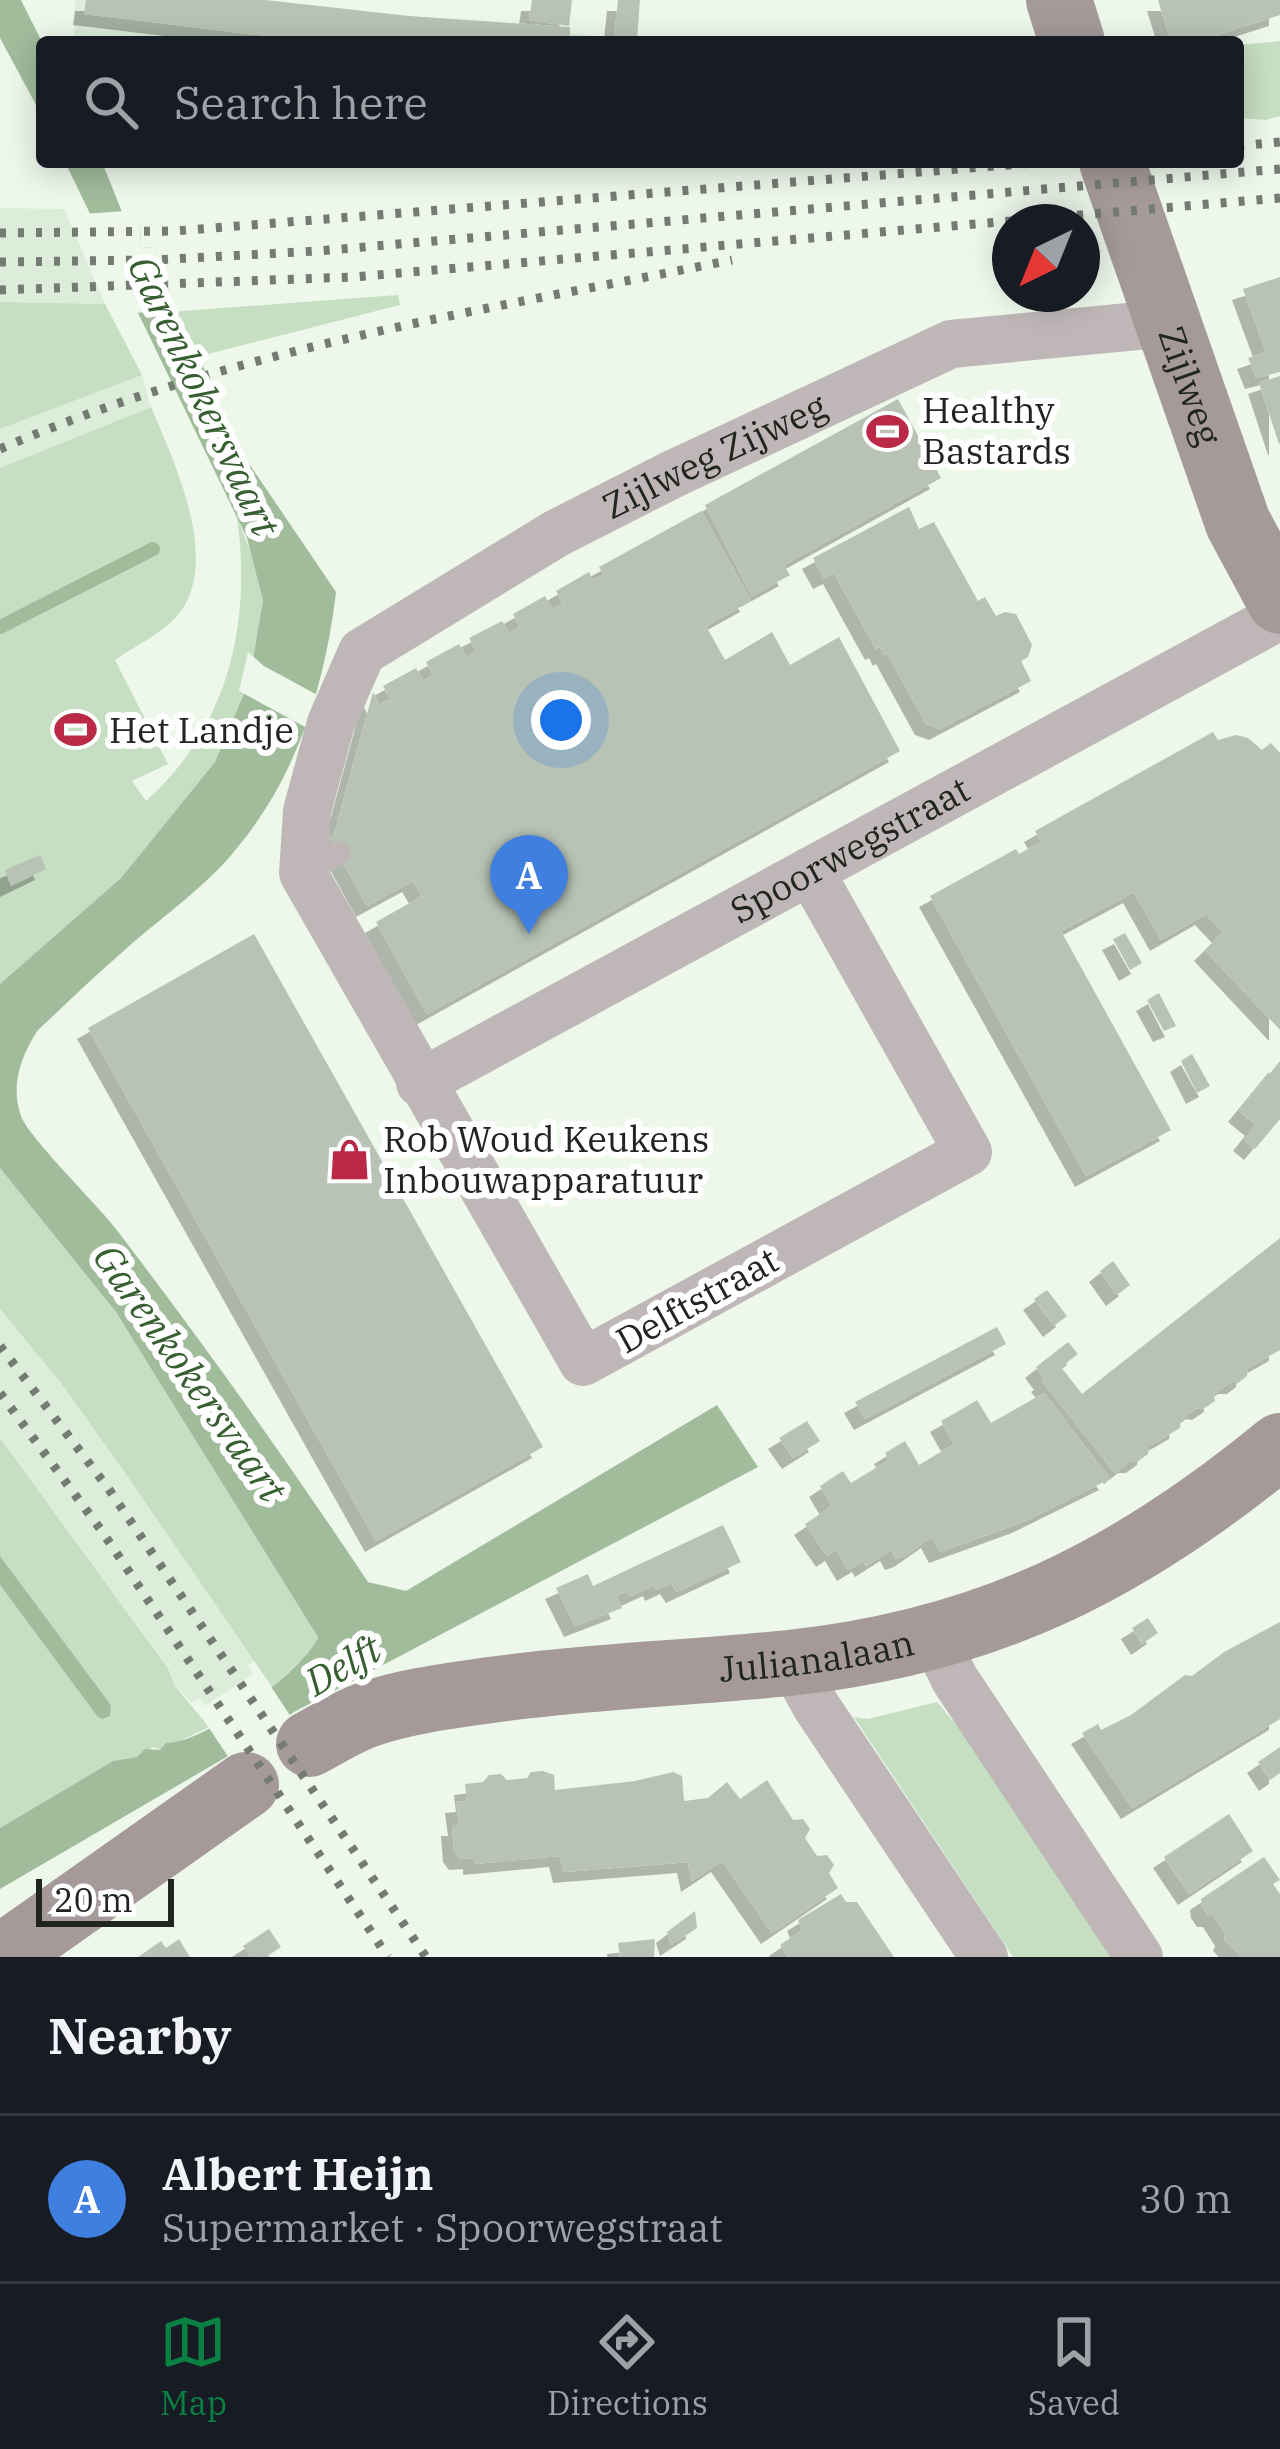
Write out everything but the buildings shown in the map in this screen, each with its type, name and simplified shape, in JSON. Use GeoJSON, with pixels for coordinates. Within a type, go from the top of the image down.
{"type":"FeatureCollection","features":[{"type":"Feature","properties":{"kind":"main road"},"geometry":{"type":"LineString","coordinates":[[1059,0],[1070,36]]}},
{"type":"Feature","properties":{"kind":"main road","name":"Zijlweg"},"geometry":{"type":"LineString","coordinates":[[1114,168],[1238,524],[1280,601]]}},
{"type":"Feature","properties":{"kind":"main road","name":"Julianalaan"},"geometry":{"type":"LineString","coordinates":[[310,1744],[364,1716],[427,1699],[525,1685],[792,1662],[934,1636],[1034,1605],[1112,1565],[1210,1504],[1280,1446]]}},
{"type":"Feature","properties":{"kind":"main road"},"geometry":{"type":"LineString","coordinates":[[2,1957],[246,1785]]}},
{"type":"Feature","properties":{"kind":"street","name":"Zijlweg Zijweg"},"geometry":{"type":"LineString","coordinates":[[331,723],[362,652],[557,533],[673,474],[951,344],[1168,323]]}},
{"type":"Feature","properties":{"kind":"street","name":"Spoorwegstraat"},"geometry":{"type":"LineString","coordinates":[[420,1083],[1280,616]]}},
{"type":"Feature","properties":{"kind":"street","name":"Delftstraat"},"geometry":{"type":"LineString","coordinates":[[331,723],[307,811],[321,863],[420,1083],[583,1362],[968,1152],[810,871]]}},
{"type":"Feature","properties":{"kind":"street"},"geometry":{"type":"LineString","coordinates":[[934,1636],[954,1678],[1139,1957]]}},
{"type":"Feature","properties":{"kind":"street"},"geometry":{"type":"LineString","coordinates":[[792,1662],[816,1706],[984,1957]]}},
{"type":"Feature","properties":{"kind":"shaded area"},"geometry":{"type":"Polygon","coordinates":[[[75,0],[262,0],[593,36],[74,36],[75,0]]]}},
{"type":"Feature","properties":{"kind":"shaded area"},"geometry":{"type":"Polygon","coordinates":[[[1280,41],[1280,116],[1244,118],[1244,44],[1280,41]]]}},
{"type":"Feature","properties":{"kind":"shaded area"},"geometry":{"type":"Polygon","coordinates":[[[0,208],[64,209],[105,304],[0,302],[0,208]]]}},
{"type":"Feature","properties":{"kind":"shaded area"},"geometry":{"type":"Polygon","coordinates":[[[398,295],[400,305],[192,358],[170,312],[398,295]]]}},
{"type":"Feature","properties":{"kind":"shaded area"},"geometry":{"type":"Polygon","coordinates":[[[0,302],[105,304],[142,375],[0,429],[0,302]]]}},
{"type":"Feature","properties":{"kind":"shaded area"},"geometry":{"type":"Polygon","coordinates":[[[142,375],[151,407],[0,468],[0,429],[142,375]]]}},
{"type":"Feature","properties":{"kind":"shaded area"},"geometry":{"type":"Polygon","coordinates":[[[151,407],[183,488],[196,548],[186,603],[163,629],[115,660],[168,764],[132,781],[146,801],[197,741],[228,671],[241,596],[237,517],[257,568],[263,600],[249,682],[215,762],[121,878],[0,984],[0,468],[151,407]]]}},
{"type":"Feature","properties":{"kind":"shaded area"},"geometry":{"type":"Polygon","coordinates":[[[0,1168],[116,1312],[313,1625],[318,1636],[312,1651],[272,1687],[61,1383],[0,1309],[0,1168]]]}},
{"type":"Feature","properties":{"kind":"shaded area"},"geometry":{"type":"Polygon","coordinates":[[[0,1309],[61,1383],[254,1661],[248,1666],[253,1674],[205,1706],[199,1698],[192,1703],[174,1685],[168,1667],[0,1438],[0,1309]]]}},
{"type":"Feature","properties":{"kind":"shaded area"},"geometry":{"type":"Polygon","coordinates":[[[0,1438],[168,1668],[174,1685],[209,1727],[161,1750],[153,1747],[137,1757],[113,1761],[0,1828],[0,1585],[97,1716],[110,1716],[111,1705],[0,1556],[0,1438]]]}},
{"type":"Feature","properties":{"kind":"shaded area"},"geometry":{"type":"Polygon","coordinates":[[[937,1702],[984,1758],[1116,1957],[1013,1957],[854,1717],[868,1719],[937,1702]]]}},
{"type":"Feature","properties":{"kind":"water"},"geometry":{"type":"Polygon","coordinates":[[[0,0],[21,0],[39,36],[36,105],[0,38],[0,0]]]}},
{"type":"Feature","properties":{"kind":"water"},"geometry":{"type":"Polygon","coordinates":[[[68,168],[104,168],[122,212],[131,223],[141,223],[140,247],[156,248],[155,273],[169,274],[168,301],[176,311],[171,313],[194,363],[201,361],[231,437],[336,592],[316,694],[277,790],[212,875],[38,1030],[19,1071],[21,1116],[181,1316],[368,1582],[406,1591],[717,1405],[758,1467],[294,1712],[223,1759],[0,1889],[0,1828],[113,1761],[137,1757],[145,1749],[160,1750],[166,1743],[226,1719],[274,1686],[318,1637],[116,1312],[0,1168],[0,984],[121,878],[215,762],[249,682],[263,600],[247,538],[68,168]]]}},
{"type":"Feature","properties":{"kind":"water"},"geometry":{"type":"Polygon","coordinates":[[[0,1556],[111,1705],[110,1716],[97,1716],[0,1585],[0,1556]]]}},
{"type":"Feature","properties":{"kind":"pier"},"geometry":{"type":"Polygon","coordinates":[[[125,211],[131,223],[141,223],[140,247],[156,248],[155,273],[169,274],[168,301],[176,311],[131,313],[83,214],[125,211]]]}},
{"type":"Feature","properties":{"kind":"pier"},"geometry":{"type":"Polygon","coordinates":[[[248,652],[321,697],[307,728],[239,691],[248,652]]]}},
{"type":"Feature","properties":{"kind":"pier"},"geometry":{"type":"Polygon","coordinates":[[[268,1682],[293,1720],[231,1761],[205,1722],[268,1682]]]}},
{"type":"Feature","properties":{"kind":"waterway"},"geometry":{"type":"LineString","coordinates":[[0,627],[153,549]]}},
{"type":"Feature","properties":{"kind":"railway"},"geometry":{"type":"LineString","coordinates":[[1244,145],[1280,142]]}},
{"type":"Feature","properties":{"kind":"railway"},"geometry":{"type":"LineString","coordinates":[[0,233],[175,231],[970,168]]}},
{"type":"Feature","properties":{"kind":"railway"},"geometry":{"type":"LineString","coordinates":[[0,262],[317,251],[1280,169]]}},
{"type":"Feature","properties":{"kind":"railway"},"geometry":{"type":"LineString","coordinates":[[0,290],[353,277],[1280,198]]}},
{"type":"Feature","properties":{"kind":"railway"},"geometry":{"type":"LineString","coordinates":[[0,449],[88,414],[269,358],[453,315],[732,260]]}},
{"type":"Feature","properties":{"kind":"railway"},"geometry":{"type":"LineString","coordinates":[[0,1346],[108,1488],[426,1957]]}},
{"type":"Feature","properties":{"kind":"railway"},"geometry":{"type":"LineString","coordinates":[[0,1393],[101,1530],[388,1957]]}},
{"type":"Feature","properties":{"kind":"place","name":"Healthy Bastards"},"geometry":{"type":"Point","coordinates":[888,431]}},
{"type":"Feature","properties":{"kind":"place","name":"Het Landje"},"geometry":{"type":"Point","coordinates":[75,730]}},
{"type":"Feature","properties":{"kind":"place","name":"Albert Heijn"},"geometry":{"type":"Point","coordinates":[529,934]}},
{"type":"Feature","properties":{"kind":"place","name":"Rob Woud Keukens Inbouwapparatuur"},"geometry":{"type":"Point","coordinates":[349,1160]}},
{"type":"Feature","properties":{"kind":"water label","name":"Garenkokersvaart"},"geometry":{"type":"Point","coordinates":[204,396]}},
{"type":"Feature","properties":{"kind":"water label","name":"Garenkokersvaart"},"geometry":{"type":"Point","coordinates":[190,1373]}},
{"type":"Feature","properties":{"kind":"water label","name":"Delft"},"geometry":{"type":"Point","coordinates":[343,1665]}}]}
